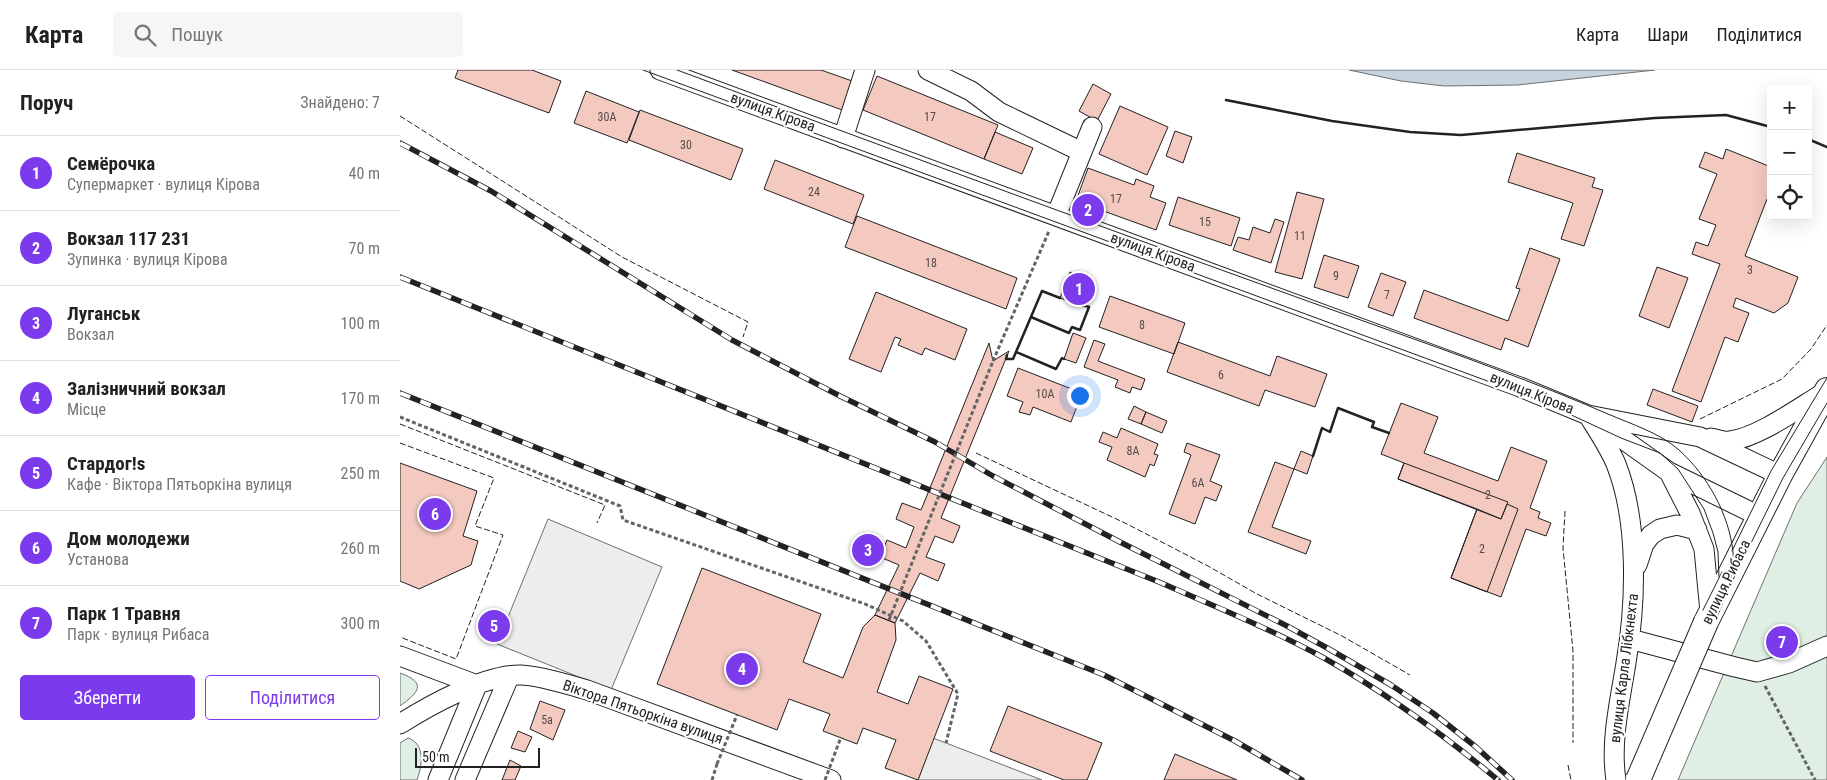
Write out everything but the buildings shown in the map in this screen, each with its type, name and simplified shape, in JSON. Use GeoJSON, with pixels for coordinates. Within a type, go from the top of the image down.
{"type":"FeatureCollection","features":[{"type":"Feature","properties":{"kind":"main road","name":"вулиця Рибаса"},"geometry":{"type":"LineString","coordinates":[[1638,780],[1708,617],[1780,475],[1827,391]]}},
{"type":"Feature","properties":{"kind":"street","name":"вулиця Кірова"},"geometry":{"type":"LineString","coordinates":[[660,70],[1520,387],[1588,415],[1700,437],[1780,475]]}},
{"type":"Feature","properties":{"kind":"street"},"geometry":{"type":"LineString","coordinates":[[843,138],[866,70]]}},
{"type":"Feature","properties":{"kind":"street"},"geometry":{"type":"LineString","coordinates":[[928,70],[971,91],[999,112],[1082,152]]}},
{"type":"Feature","properties":{"kind":"street"},"geometry":{"type":"LineString","coordinates":[[1056,216],[1092,127]]}},
{"type":"Feature","properties":{"kind":"street"},"geometry":{"type":"LineString","coordinates":[[1700,437],[1729,441],[1749,435],[1827,391]]}},
{"type":"Feature","properties":{"kind":"street","name":"вулиця Кірова"},"geometry":{"type":"LineString","coordinates":[[1588,415],[1669,472],[1759,516]]}},
{"type":"Feature","properties":{"kind":"street","name":"вулиця Карла Лібкнехта"},"geometry":{"type":"LineString","coordinates":[[1588,415],[1616,463],[1625,490],[1629,512],[1634,574],[1630,639],[1613,764],[1616,780]]}},
{"type":"Feature","properties":{"kind":"street"},"geometry":{"type":"LineString","coordinates":[[1669,472],[1690,513],[1704,548],[1708,617]]}},
{"type":"Feature","properties":{"kind":"street"},"geometry":{"type":"LineString","coordinates":[[1634,574],[1644,544],[1651,535],[1660,529],[1677,525],[1697,530]]}},
{"type":"Feature","properties":{"kind":"street"},"geometry":{"type":"LineString","coordinates":[[1630,639],[1757,672],[1789,663],[1827,646]]}},
{"type":"Feature","properties":{"kind":"street"},"geometry":{"type":"LineString","coordinates":[[400,656],[477,685],[438,780]]}},
{"type":"Feature","properties":{"kind":"street","name":"Віктора Пятьоркіна вулиця"},"geometry":{"type":"LineString","coordinates":[[400,724],[422,710],[477,685],[521,675],[587,690],[831,780]]}},
{"type":"Feature","properties":{"kind":"street"},"geometry":{"type":"LineString","coordinates":[[465,780],[509,677]]}},
{"type":"Feature","properties":{"kind":"path"},"geometry":{"type":"LineString","coordinates":[[889,620],[993,361],[1056,216]]}},
{"type":"Feature","properties":{"kind":"path"},"geometry":{"type":"LineString","coordinates":[[400,417],[620,506],[623,520],[866,604],[903,621],[926,641],[958,694],[946,743]]}},
{"type":"Feature","properties":{"kind":"path"},"geometry":{"type":"LineString","coordinates":[[1757,672],[1815,780]]}},
{"type":"Feature","properties":{"kind":"path"},"geometry":{"type":"LineString","coordinates":[[712,780],[737,715]]}},
{"type":"Feature","properties":{"kind":"path"},"geometry":{"type":"LineString","coordinates":[[825,780],[841,738]]}},
{"type":"Feature","properties":{"kind":"green space"},"geometry":{"type":"Polygon","coordinates":[[[1827,457],[1827,780],[1678,780],[1797,503],[1827,457]]]}},
{"type":"Feature","properties":{"kind":"green space"},"geometry":{"type":"Polygon","coordinates":[[[400,673],[414,681],[417,684],[417,688],[412,697],[400,706],[400,673]]]}},
{"type":"Feature","properties":{"kind":"green space"},"geometry":{"type":"Polygon","coordinates":[[[408,738],[418,745],[420,750],[421,762],[417,780],[400,780],[400,743],[408,738]]]}},
{"type":"Feature","properties":{"kind":"shaded area"},"geometry":{"type":"Polygon","coordinates":[[[1349,70],[1655,70],[1518,85],[1444,86],[1401,81],[1349,70]]]}},
{"type":"Feature","properties":{"kind":"shaded area"},"geometry":{"type":"Polygon","coordinates":[[[548,519],[662,567],[611,690],[497,644],[548,519]]]}},
{"type":"Feature","properties":{"kind":"shaded area"},"geometry":{"type":"Polygon","coordinates":[[[933,738],[946,743],[1042,780],[918,780],[933,738]]]}},
{"type":"Feature","properties":{"kind":"tram line"},"geometry":{"type":"LineString","coordinates":[[643,70],[1539,400],[1621,438],[1660,453],[1678,469],[1704,509],[1718,552],[1719,577]]}},
{"type":"Feature","properties":{"kind":"tram line"},"geometry":{"type":"LineString","coordinates":[[677,70],[1440,348],[1636,425],[1679,450],[1699,471],[1715,496],[1722,510],[1731,538],[1733,566],[1729,588]]}},
{"type":"Feature","properties":{"kind":"tram line"},"geometry":{"type":"LineString","coordinates":[[1732,551],[1771,471],[1827,378]]}},
{"type":"Feature","properties":{"kind":"tram line"},"geometry":{"type":"LineString","coordinates":[[1649,780],[1729,588],[1783,478],[1827,403]]}},
{"type":"Feature","properties":{"kind":"tram line"},"geometry":{"type":"LineString","coordinates":[[1629,780],[1697,622],[1722,572]]}},
{"type":"Feature","properties":{"kind":"railway"},"geometry":{"type":"LineString","coordinates":[[400,143],[491,191],[732,340],[840,396],[935,442],[993,476],[1329,649],[1391,685],[1433,713],[1476,747],[1512,780]]}},
{"type":"Feature","properties":{"kind":"railway"},"geometry":{"type":"LineString","coordinates":[[400,277],[1159,582],[1263,628],[1324,658],[1392,700],[1436,731],[1498,780]]}},
{"type":"Feature","properties":{"kind":"railway"},"geometry":{"type":"LineString","coordinates":[[400,393],[1104,675],[1235,741],[1302,780]]}},
{"type":"Feature","properties":{"kind":"fence"},"geometry":{"type":"LineString","coordinates":[[400,116],[622,257],[748,322],[743,337]]}},
{"type":"Feature","properties":{"kind":"fence"},"geometry":{"type":"LineString","coordinates":[[1700,419],[1782,379],[1811,349],[1827,325]]}},
{"type":"Feature","properties":{"kind":"fence"},"geometry":{"type":"LineString","coordinates":[[400,424],[605,505],[597,523]]}},
{"type":"Feature","properties":{"kind":"fence"},"geometry":{"type":"LineString","coordinates":[[400,443],[494,478],[475,526],[503,535],[456,659],[400,637]]}},
{"type":"Feature","properties":{"kind":"fence"},"geometry":{"type":"LineString","coordinates":[[976,453],[1127,524],[1257,594],[1342,636],[1410,675]]}},
{"type":"Feature","properties":{"kind":"fence"},"geometry":{"type":"LineString","coordinates":[[1565,511],[1563,548],[1573,651],[1573,743]]}},
{"type":"Feature","properties":{"kind":"fence"},"geometry":{"type":"LineString","coordinates":[[1568,765],[1571,780]]}},
{"type":"Feature","properties":{"kind":"wall"},"geometry":{"type":"LineString","coordinates":[[1226,100],[1332,121],[1410,132],[1461,135],[1655,118],[1726,115],[1767,126]]}},
{"type":"Feature","properties":{"kind":"wall"},"geometry":{"type":"LineString","coordinates":[[1812,141],[1827,147]]}},
{"type":"Feature","properties":{"kind":"wall"},"geometry":{"type":"LineString","coordinates":[[1007,355],[1006,359],[1013,359],[1042,291],[1060,298]]}},
{"type":"Feature","properties":{"kind":"wall"},"geometry":{"type":"LineString","coordinates":[[1031,317],[1069,333],[1072,327],[1080,330],[1089,307],[1086,306]]}},
{"type":"Feature","properties":{"kind":"wall"},"geometry":{"type":"LineString","coordinates":[[1016,352],[1056,369],[1062,358],[1064,359]]}},
{"type":"Feature","properties":{"kind":"wall"},"geometry":{"type":"LineString","coordinates":[[1313,456],[1322,428],[1330,432],[1338,408],[1374,422],[1372,427],[1389,433]]}},
{"type":"Feature","properties":{"kind":"place","name":"Вокзал 117 231"},"geometry":{"type":"Point","coordinates":[1088,210]}},
{"type":"Feature","properties":{"kind":"place","name":"Семёрочка"},"geometry":{"type":"Point","coordinates":[1079,289]}},
{"type":"Feature","properties":{"kind":"place","name":"Дом молодежи"},"geometry":{"type":"Point","coordinates":[435,514]}},
{"type":"Feature","properties":{"kind":"place","name":"Луганськ"},"geometry":{"type":"Point","coordinates":[868,550]}},
{"type":"Feature","properties":{"kind":"place","name":"Стардог!s"},"geometry":{"type":"Point","coordinates":[494,626]}},
{"type":"Feature","properties":{"kind":"place","name":"Парк 1 Травня"},"geometry":{"type":"Point","coordinates":[1782,642]}},
{"type":"Feature","properties":{"kind":"place","name":"Залізничний вокзал"},"geometry":{"type":"Point","coordinates":[742,669]}}]}
